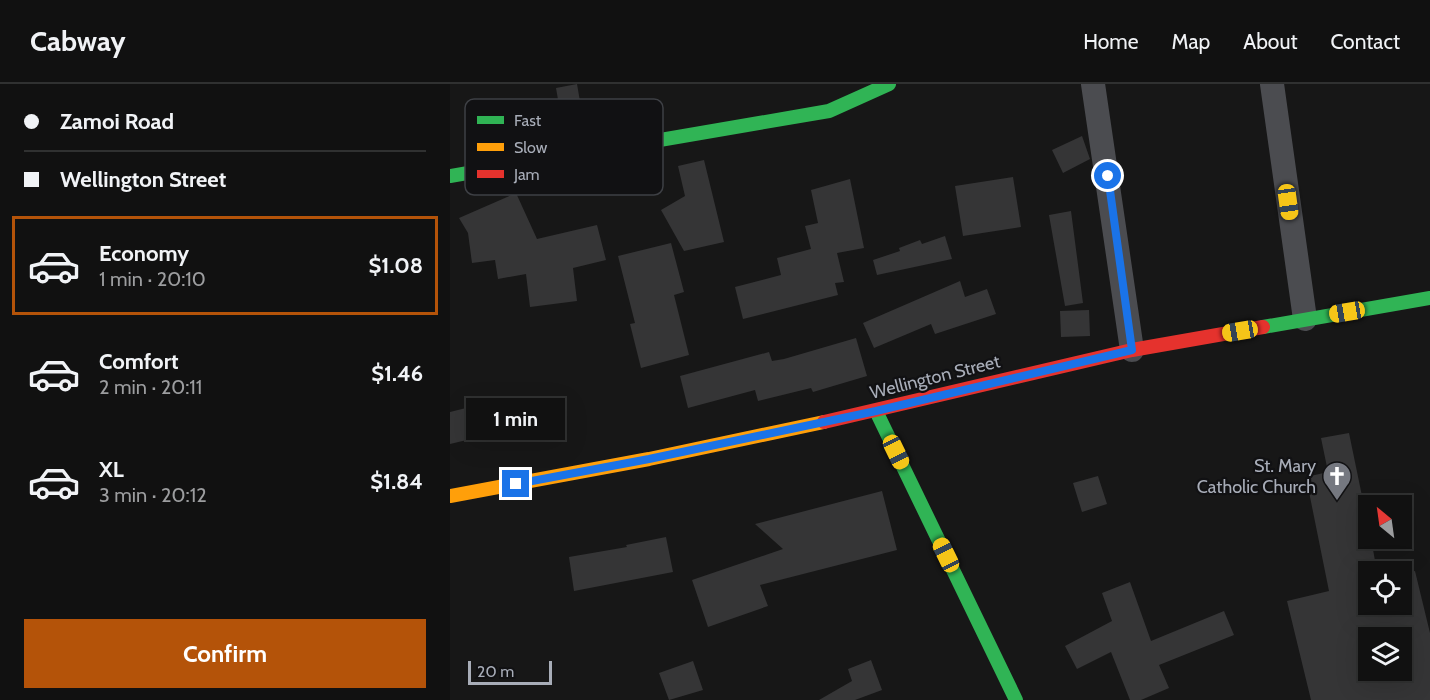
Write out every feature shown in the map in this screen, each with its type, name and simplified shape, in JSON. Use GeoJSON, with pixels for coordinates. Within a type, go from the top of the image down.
{"type":"FeatureCollection","features":[{"type":"Feature","properties":{"kind":"main road"},"geometry":{"type":"LineString","coordinates":[[663,139],[829,111],[889,84]]}},
{"type":"Feature","properties":{"kind":"main road"},"geometry":{"type":"LineString","coordinates":[[450,176],[465,173]]}},
{"type":"Feature","properties":{"kind":"main road","name":"Wellington Street"},"geometry":{"type":"LineString","coordinates":[[450,496],[649,459],[876,411],[1132,350],[1430,297]]}},
{"type":"Feature","properties":{"kind":"main road"},"geometry":{"type":"LineString","coordinates":[[876,411],[1016,700]]}},
{"type":"Feature","properties":{"kind":"street"},"geometry":{"type":"LineString","coordinates":[[1093,84],[1132,350]]}},
{"type":"Feature","properties":{"kind":"street"},"geometry":{"type":"LineString","coordinates":[[1272,84],[1305,319]]}},
{"type":"Feature","properties":{"kind":"building"},"geometry":{"type":"Polygon","coordinates":[[[577,84],[580,99],[558,99],[556,88],[577,84]]]}},
{"type":"Feature","properties":{"kind":"building"},"geometry":{"type":"Polygon","coordinates":[[[1082,136],[1090,159],[1063,173],[1052,150],[1082,136]]]}},
{"type":"Feature","properties":{"kind":"building"},"geometry":{"type":"Polygon","coordinates":[[[704,160],[724,242],[684,251],[661,210],[685,196],[678,166],[704,160]]]}},
{"type":"Feature","properties":{"kind":"building"},"geometry":{"type":"Polygon","coordinates":[[[1013,177],[1021,227],[963,236],[955,186],[1013,177]]]}},
{"type":"Feature","properties":{"kind":"building"},"geometry":{"type":"Polygon","coordinates":[[[850,179],[864,248],[837,253],[844,282],[835,283],[838,295],[743,319],[735,287],[781,275],[777,258],[811,249],[805,226],[818,223],[811,190],[850,179]]]}},
{"type":"Feature","properties":{"kind":"building"},"geometry":{"type":"Polygon","coordinates":[[[511,195],[517,195],[537,239],[597,225],[606,260],[573,268],[577,301],[530,307],[526,274],[498,279],[495,260],[472,263],[468,233],[459,218],[511,195]]]}},
{"type":"Feature","properties":{"kind":"building"},"geometry":{"type":"Polygon","coordinates":[[[1071,211],[1083,303],[1065,306],[1049,215],[1071,211]]]}},
{"type":"Feature","properties":{"kind":"building"},"geometry":{"type":"Polygon","coordinates":[[[945,236],[952,259],[877,275],[873,260],[900,251],[899,248],[920,240],[922,244],[945,236]]]}},
{"type":"Feature","properties":{"kind":"building"},"geometry":{"type":"Polygon","coordinates":[[[671,243],[684,292],[674,295],[689,355],[641,368],[630,324],[635,323],[618,256],[671,243]]]}},
{"type":"Feature","properties":{"kind":"building"},"geometry":{"type":"Polygon","coordinates":[[[960,281],[965,297],[987,289],[996,314],[935,334],[931,324],[874,348],[863,323],[960,281]]]}},
{"type":"Feature","properties":{"kind":"building"},"geometry":{"type":"Polygon","coordinates":[[[1089,310],[1090,336],[1061,337],[1060,311],[1089,310]]]}},
{"type":"Feature","properties":{"kind":"building"},"geometry":{"type":"Polygon","coordinates":[[[856,338],[867,376],[813,392],[811,388],[758,401],[755,390],[688,408],[680,376],[769,352],[772,361],[784,359],[856,338]]]}},
{"type":"Feature","properties":{"kind":"building"},"geometry":{"type":"Polygon","coordinates":[[[510,397],[517,428],[450,444],[450,412],[510,397]]]}},
{"type":"Feature","properties":{"kind":"building"},"geometry":{"type":"Polygon","coordinates":[[[1349,433],[1362,495],[1358,495],[1358,549],[1373,549],[1375,561],[1358,561],[1358,615],[1412,615],[1412,572],[1415,571],[1430,633],[1430,700],[1311,700],[1287,601],[1329,591],[1306,477],[1328,472],[1321,438],[1349,433]]]}},
{"type":"Feature","properties":{"kind":"building"},"geometry":{"type":"Polygon","coordinates":[[[1098,476],[1107,504],[1082,512],[1073,483],[1098,476]]]}},
{"type":"Feature","properties":{"kind":"building"},"geometry":{"type":"Polygon","coordinates":[[[882,491],[897,550],[760,585],[768,606],[708,627],[692,580],[783,549],[755,524],[882,491]]]}},
{"type":"Feature","properties":{"kind":"building"},"geometry":{"type":"Polygon","coordinates":[[[666,537],[673,572],[574,591],[569,557],[627,547],[626,545],[666,537]]]}},
{"type":"Feature","properties":{"kind":"building"},"geometry":{"type":"Polygon","coordinates":[[[1130,582],[1151,641],[1224,611],[1234,635],[1159,665],[1169,688],[1141,700],[1130,700],[1111,652],[1077,669],[1065,646],[1112,621],[1102,593],[1130,582]]]}},
{"type":"Feature","properties":{"kind":"building"},"geometry":{"type":"Polygon","coordinates":[[[871,660],[882,690],[855,700],[819,700],[852,681],[848,669],[871,660]]]}},
{"type":"Feature","properties":{"kind":"building"},"geometry":{"type":"Polygon","coordinates":[[[693,661],[703,690],[669,700],[659,673],[693,661]]]}},
{"type":"Feature","properties":{"kind":"traffic: fast"},"geometry":{"type":"LineString","coordinates":[[663,139],[829,111],[889,84]]}},
{"type":"Feature","properties":{"kind":"traffic: fast"},"geometry":{"type":"LineString","coordinates":[[450,176],[465,173]]}},
{"type":"Feature","properties":{"kind":"traffic: fast"},"geometry":{"type":"LineString","coordinates":[[1263,327],[1430,298]]}},
{"type":"Feature","properties":{"kind":"traffic: fast"},"geometry":{"type":"LineString","coordinates":[[876,411],[1016,700]]}},
{"type":"Feature","properties":{"kind":"traffic: slow"},"geometry":{"type":"LineString","coordinates":[[450,496],[649,459],[824,422]]}},
{"type":"Feature","properties":{"kind":"traffic: jam"},"geometry":{"type":"LineString","coordinates":[[824,422],[1132,350],[1263,327]]}},
{"type":"Feature","properties":{"kind":"place","name":"St. Mary Catholic Church"},"geometry":{"type":"Point","coordinates":[1337,502]}},
{"type":"Feature","properties":{"kind":"route"},"geometry":{"type":"LineString","coordinates":[[516,484],[649,459],[876,411],[1013,376],[1132,350],[1108,176]]}}]}
